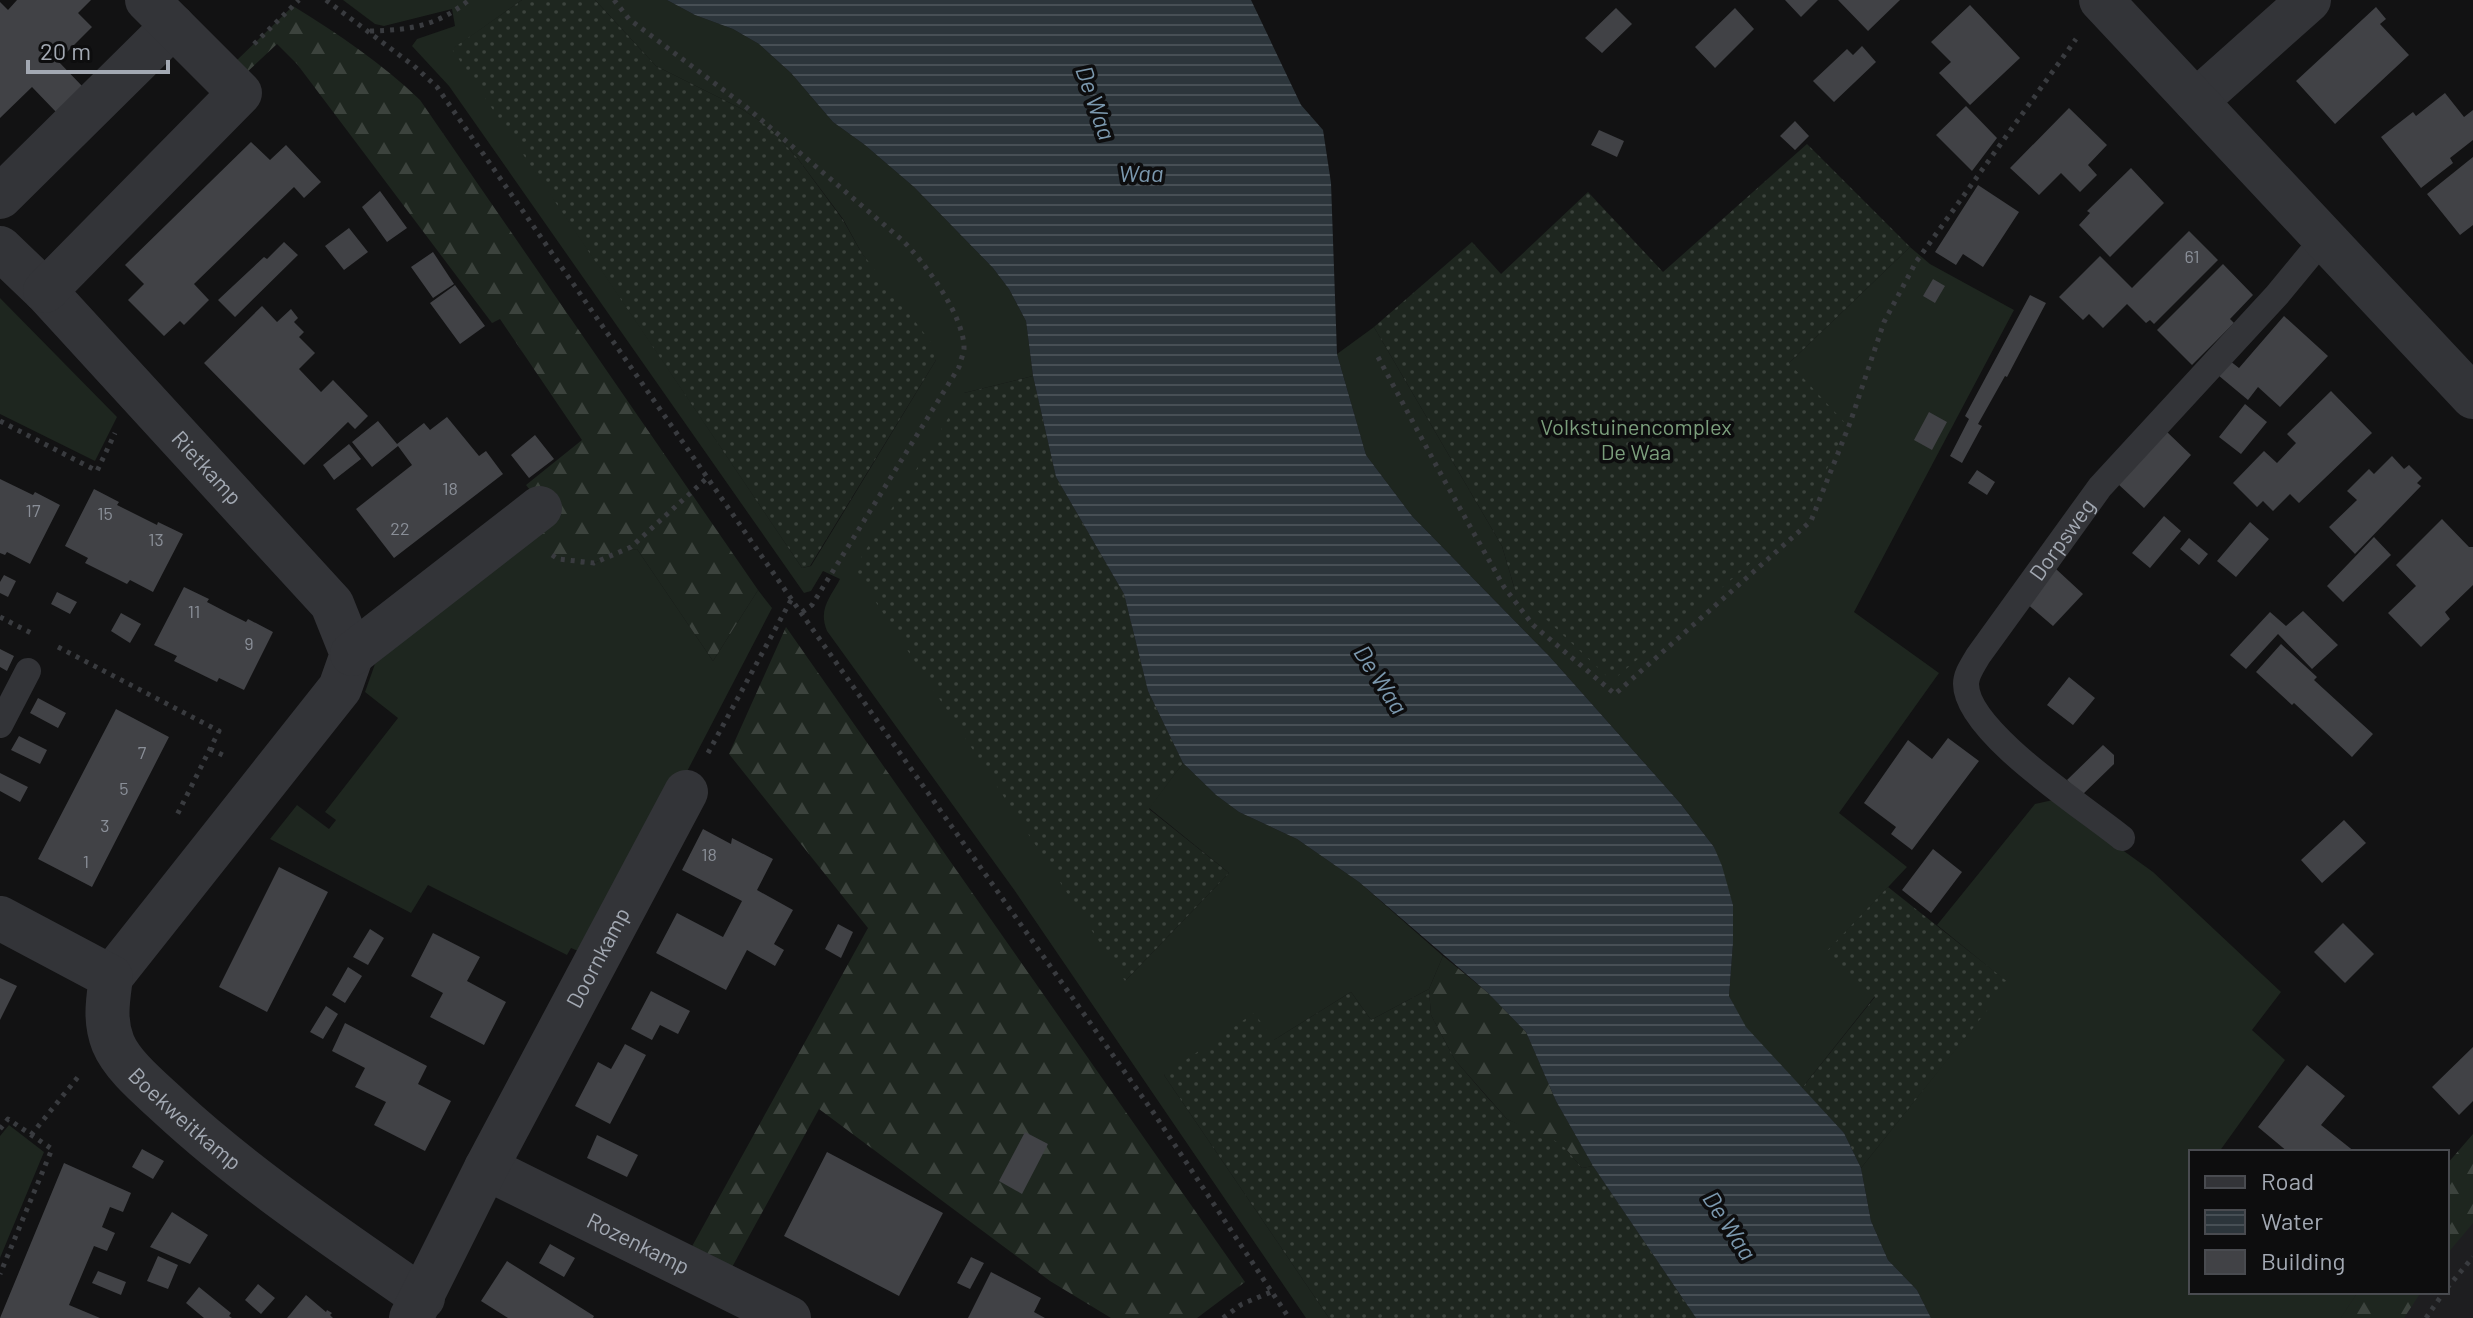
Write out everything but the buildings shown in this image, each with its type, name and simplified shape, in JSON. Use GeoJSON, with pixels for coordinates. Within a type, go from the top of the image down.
{"type":"FeatureCollection","features":[{"type":"Feature","properties":{"kind":"street"},"geometry":{"type":"LineString","coordinates":[[2196,101],[2309,0]]}},
{"type":"Feature","properties":{"kind":"street"},"geometry":{"type":"LineString","coordinates":[[2106,5],[2473,397]]}},
{"type":"Feature","properties":{"kind":"street"},"geometry":{"type":"LineString","coordinates":[[0,197],[160,13],[240,93],[45,291]]}},
{"type":"Feature","properties":{"kind":"street","name":"Rietkamp"},"geometry":{"type":"LineString","coordinates":[[0,248],[45,291],[332,604],[352,654]]}},
{"type":"Feature","properties":{"kind":"street"},"geometry":{"type":"LineString","coordinates":[[0,918],[111,977],[340,688],[352,654],[529,517]]}},
{"type":"Feature","properties":{"kind":"street","name":"Doornkamp"},"geometry":{"type":"LineString","coordinates":[[417,1308],[486,1168],[686,792]]}},
{"type":"Feature","properties":{"kind":"street","name":"Boekweitkamp"},"geometry":{"type":"LineString","coordinates":[[111,977],[106,1014],[111,1035],[137,1077],[207,1141],[417,1308]]}},
{"type":"Feature","properties":{"kind":"street","name":"Rozenkamp"},"geometry":{"type":"LineString","coordinates":[[486,1168],[789,1318]]}},
{"type":"Feature","properties":{"kind":"lane","name":"Dorpsweg"},"geometry":{"type":"LineString","coordinates":[[2122,838],[2041,777],[1979,718],[1969,699],[1966,683],[1978,656],[2100,487],[2277,295],[2324,238]]}},
{"type":"Feature","properties":{"kind":"lane"},"geometry":{"type":"LineString","coordinates":[[0,725],[28,671]]}},
{"type":"Feature","properties":{"kind":"path"},"geometry":{"type":"LineString","coordinates":[[222,76],[299,0]]}},
{"type":"Feature","properties":{"kind":"path"},"geometry":{"type":"LineString","coordinates":[[326,0],[437,87],[801,613],[1153,1112],[1289,1318]]}},
{"type":"Feature","properties":{"kind":"path"},"geometry":{"type":"LineString","coordinates":[[368,31],[406,30],[445,19],[469,0]]}},
{"type":"Feature","properties":{"kind":"path"},"geometry":{"type":"LineString","coordinates":[[614,0],[629,19],[745,106],[916,253],[958,323],[964,348],[959,367],[812,605],[801,613]]}},
{"type":"Feature","properties":{"kind":"path"},"geometry":{"type":"LineString","coordinates":[[1378,357],[1504,587],[1533,625],[1615,694],[1811,521],[1850,423],[1884,322],[1916,262],[2074,40],[2106,5]]}},
{"type":"Feature","properties":{"kind":"path"},"geometry":{"type":"LineString","coordinates":[[0,421],[97,471],[136,391]]}},
{"type":"Feature","properties":{"kind":"path"},"geometry":{"type":"LineString","coordinates":[[529,517],[558,559],[594,563],[631,547],[707,478]]}},
{"type":"Feature","properties":{"kind":"path"},"geometry":{"type":"LineString","coordinates":[[686,792],[792,600]]}},
{"type":"Feature","properties":{"kind":"path"},"geometry":{"type":"LineString","coordinates":[[0,617],[33,634]]}},
{"type":"Feature","properties":{"kind":"path"},"geometry":{"type":"LineString","coordinates":[[57,647],[219,731],[170,827]]}},
{"type":"Feature","properties":{"kind":"path"},"geometry":{"type":"LineString","coordinates":[[31,1135],[111,1035]]}},
{"type":"Feature","properties":{"kind":"path"},"geometry":{"type":"LineString","coordinates":[[0,1129],[8,1119],[52,1149],[0,1274]]}},
{"type":"Feature","properties":{"kind":"path"},"geometry":{"type":"LineString","coordinates":[[2449,1286],[2473,1257]]}},
{"type":"Feature","properties":{"kind":"path"},"geometry":{"type":"LineString","coordinates":[[1223,1318],[1242,1304],[1272,1292]]}},
{"type":"Feature","properties":{"kind":"path"},"geometry":{"type":"LineString","coordinates":[[2426,1318],[2443,1294]]}},
{"type":"Feature","properties":{"kind":"shaded area"},"geometry":{"type":"Polygon","coordinates":[[[2473,1139],[2473,1318],[2338,1318],[2356,1294],[2449,1294],[2449,1170],[2473,1139]]]}},
{"type":"Feature","properties":{"kind":"green space"},"geometry":{"type":"Polygon","coordinates":[[[343,0],[522,0],[453,49],[802,568],[811,566],[936,360],[861,252],[843,219],[798,159],[769,127],[740,108],[656,66],[595,0],[667,0],[759,44],[791,73],[833,122],[914,187],[993,268],[1009,289],[1026,321],[1033,376],[964,393],[1125,981],[1229,873],[1149,808],[1183,763],[1239,812],[1297,839],[1359,882],[1443,956],[1429,989],[1371,1020],[1351,992],[1274,1040],[1164,1075],[1329,1318],[1306,1318],[1015,891],[827,631],[825,610],[840,579],[823,571],[811,591],[804,593],[449,86],[412,46],[417,39],[455,26],[452,9],[384,26],[375,24],[343,0]]]}},
{"type":"Feature","properties":{"kind":"green space"},"geometry":{"type":"Polygon","coordinates":[[[522,0],[595,0],[656,66],[740,108],[769,127],[798,159],[843,220],[861,252],[934,346],[936,360],[810,566],[802,568],[452,49],[522,0]]]}},
{"type":"Feature","properties":{"kind":"green space"},"geometry":{"type":"Polygon","coordinates":[[[293,6],[359,50],[420,100],[758,590],[713,661],[637,549],[593,563],[574,564],[551,554],[531,536],[552,517],[526,485],[582,440],[500,319],[492,323],[297,64],[277,44],[246,73],[235,62],[293,6]]]}},
{"type":"Feature","properties":{"kind":"green space","name":"Volkstuinencomplex De Waa"},"geometry":{"type":"Polygon","coordinates":[[[1807,144],[1910,247],[1789,363],[1847,425],[1805,517],[1612,681],[1515,590],[1502,546],[1374,327],[1472,242],[1501,274],[1588,192],[1663,272],[1807,144]]]}},
{"type":"Feature","properties":{"kind":"green space"},"geometry":{"type":"Polygon","coordinates":[[[1910,247],[1930,264],[2014,310],[1854,612],[1939,673],[1839,813],[1907,867],[1827,952],[1875,996],[1802,1088],[1745,1027],[1729,996],[1733,905],[1714,847],[1680,803],[1550,657],[1412,516],[1366,455],[1337,354],[1374,327],[1502,546],[1515,590],[1789,363],[1910,247]]]}},
{"type":"Feature","properties":{"kind":"green space"},"geometry":{"type":"Polygon","coordinates":[[[0,298],[117,417],[95,461],[0,414],[0,298]]]}},
{"type":"Feature","properties":{"kind":"green space"},"geometry":{"type":"Polygon","coordinates":[[[1033,376],[1056,477],[1124,594],[1148,691],[1183,763],[1149,809],[1229,873],[1125,981],[854,569],[964,393],[1033,376]]]}},
{"type":"Feature","properties":{"kind":"green space"},"geometry":{"type":"Polygon","coordinates":[[[531,536],[594,563],[637,549],[713,661],[758,590],[772,608],[680,785],[585,954],[571,948],[567,955],[428,885],[411,913],[270,839],[297,805],[329,829],[336,820],[325,812],[398,718],[365,692],[375,664],[531,536]]]}},
{"type":"Feature","properties":{"kind":"green space"},"geometry":{"type":"Polygon","coordinates":[[[786,627],[1245,1282],[1197,1318],[1111,1318],[1050,1281],[819,1109],[731,1269],[690,1250],[868,928],[729,754],[786,627]]]}},
{"type":"Feature","properties":{"kind":"green space"},"geometry":{"type":"Polygon","coordinates":[[[2053,800],[2153,872],[2281,992],[2252,1030],[2285,1060],[2220,1150],[2189,1150],[2189,1294],[2357,1294],[2341,1318],[1931,1318],[1917,1290],[1888,1260],[1871,1221],[1861,1168],[2008,983],[1937,925],[2035,804],[2053,800]]]}},
{"type":"Feature","properties":{"kind":"green space"},"geometry":{"type":"Polygon","coordinates":[[[1888,887],[2009,983],[1861,1168],[1844,1133],[1802,1088],[1875,997],[1826,952],[1888,887]]]}},
{"type":"Feature","properties":{"kind":"green space"},"geometry":{"type":"Polygon","coordinates":[[[1443,956],[1487,992],[1526,1032],[1556,1101],[1593,1166],[1582,1168],[1565,1148],[1507,1119],[1455,1060],[1431,1015],[1429,989],[1443,956]]]}},
{"type":"Feature","properties":{"kind":"green space"},"geometry":{"type":"Polygon","coordinates":[[[1429,989],[1431,1015],[1455,1060],[1507,1119],[1554,1140],[1582,1168],[1593,1166],[1696,1318],[1329,1318],[1164,1075],[1254,1013],[1274,1040],[1351,992],[1371,1020],[1429,989]]]}},
{"type":"Feature","properties":{"kind":"green space"},"geometry":{"type":"Polygon","coordinates":[[[9,1125],[44,1152],[0,1258],[0,1136],[9,1125]]]}},
{"type":"Feature","properties":{"kind":"green space"},"geometry":{"type":"Polygon","coordinates":[[[2473,1134],[2473,1223],[2449,1252],[2449,1162],[2473,1134]]]}},
{"type":"Feature","properties":{"kind":"green space"},"geometry":{"type":"Polygon","coordinates":[[[2357,1294],[2420,1294],[2404,1318],[2341,1318],[2357,1294]]]}},
{"type":"Feature","properties":{"kind":"water","name":"Waa"},"geometry":{"type":"Polygon","coordinates":[[[667,0],[1251,0],[1301,105],[1323,130],[1331,183],[1337,354],[1366,455],[1412,516],[1550,657],[1680,803],[1714,847],[1733,905],[1729,996],[1746,1027],[1844,1133],[1861,1168],[1871,1221],[1888,1260],[1917,1290],[1931,1318],[1696,1318],[1593,1166],[1556,1101],[1526,1032],[1487,992],[1359,882],[1297,839],[1239,812],[1183,763],[1148,691],[1124,594],[1056,477],[1033,376],[1026,321],[1009,289],[993,268],[914,187],[833,122],[791,73],[759,44],[667,0]]]}},
{"type":"Feature","properties":{"kind":"water label","name":"De Waa"},"geometry":{"type":"Point","coordinates":[1095,103]}},
{"type":"Feature","properties":{"kind":"water label","name":"De Waa"},"geometry":{"type":"Point","coordinates":[1380,680]}},
{"type":"Feature","properties":{"kind":"water label","name":"De Waa"},"geometry":{"type":"Point","coordinates":[1729,1226]}}]}
